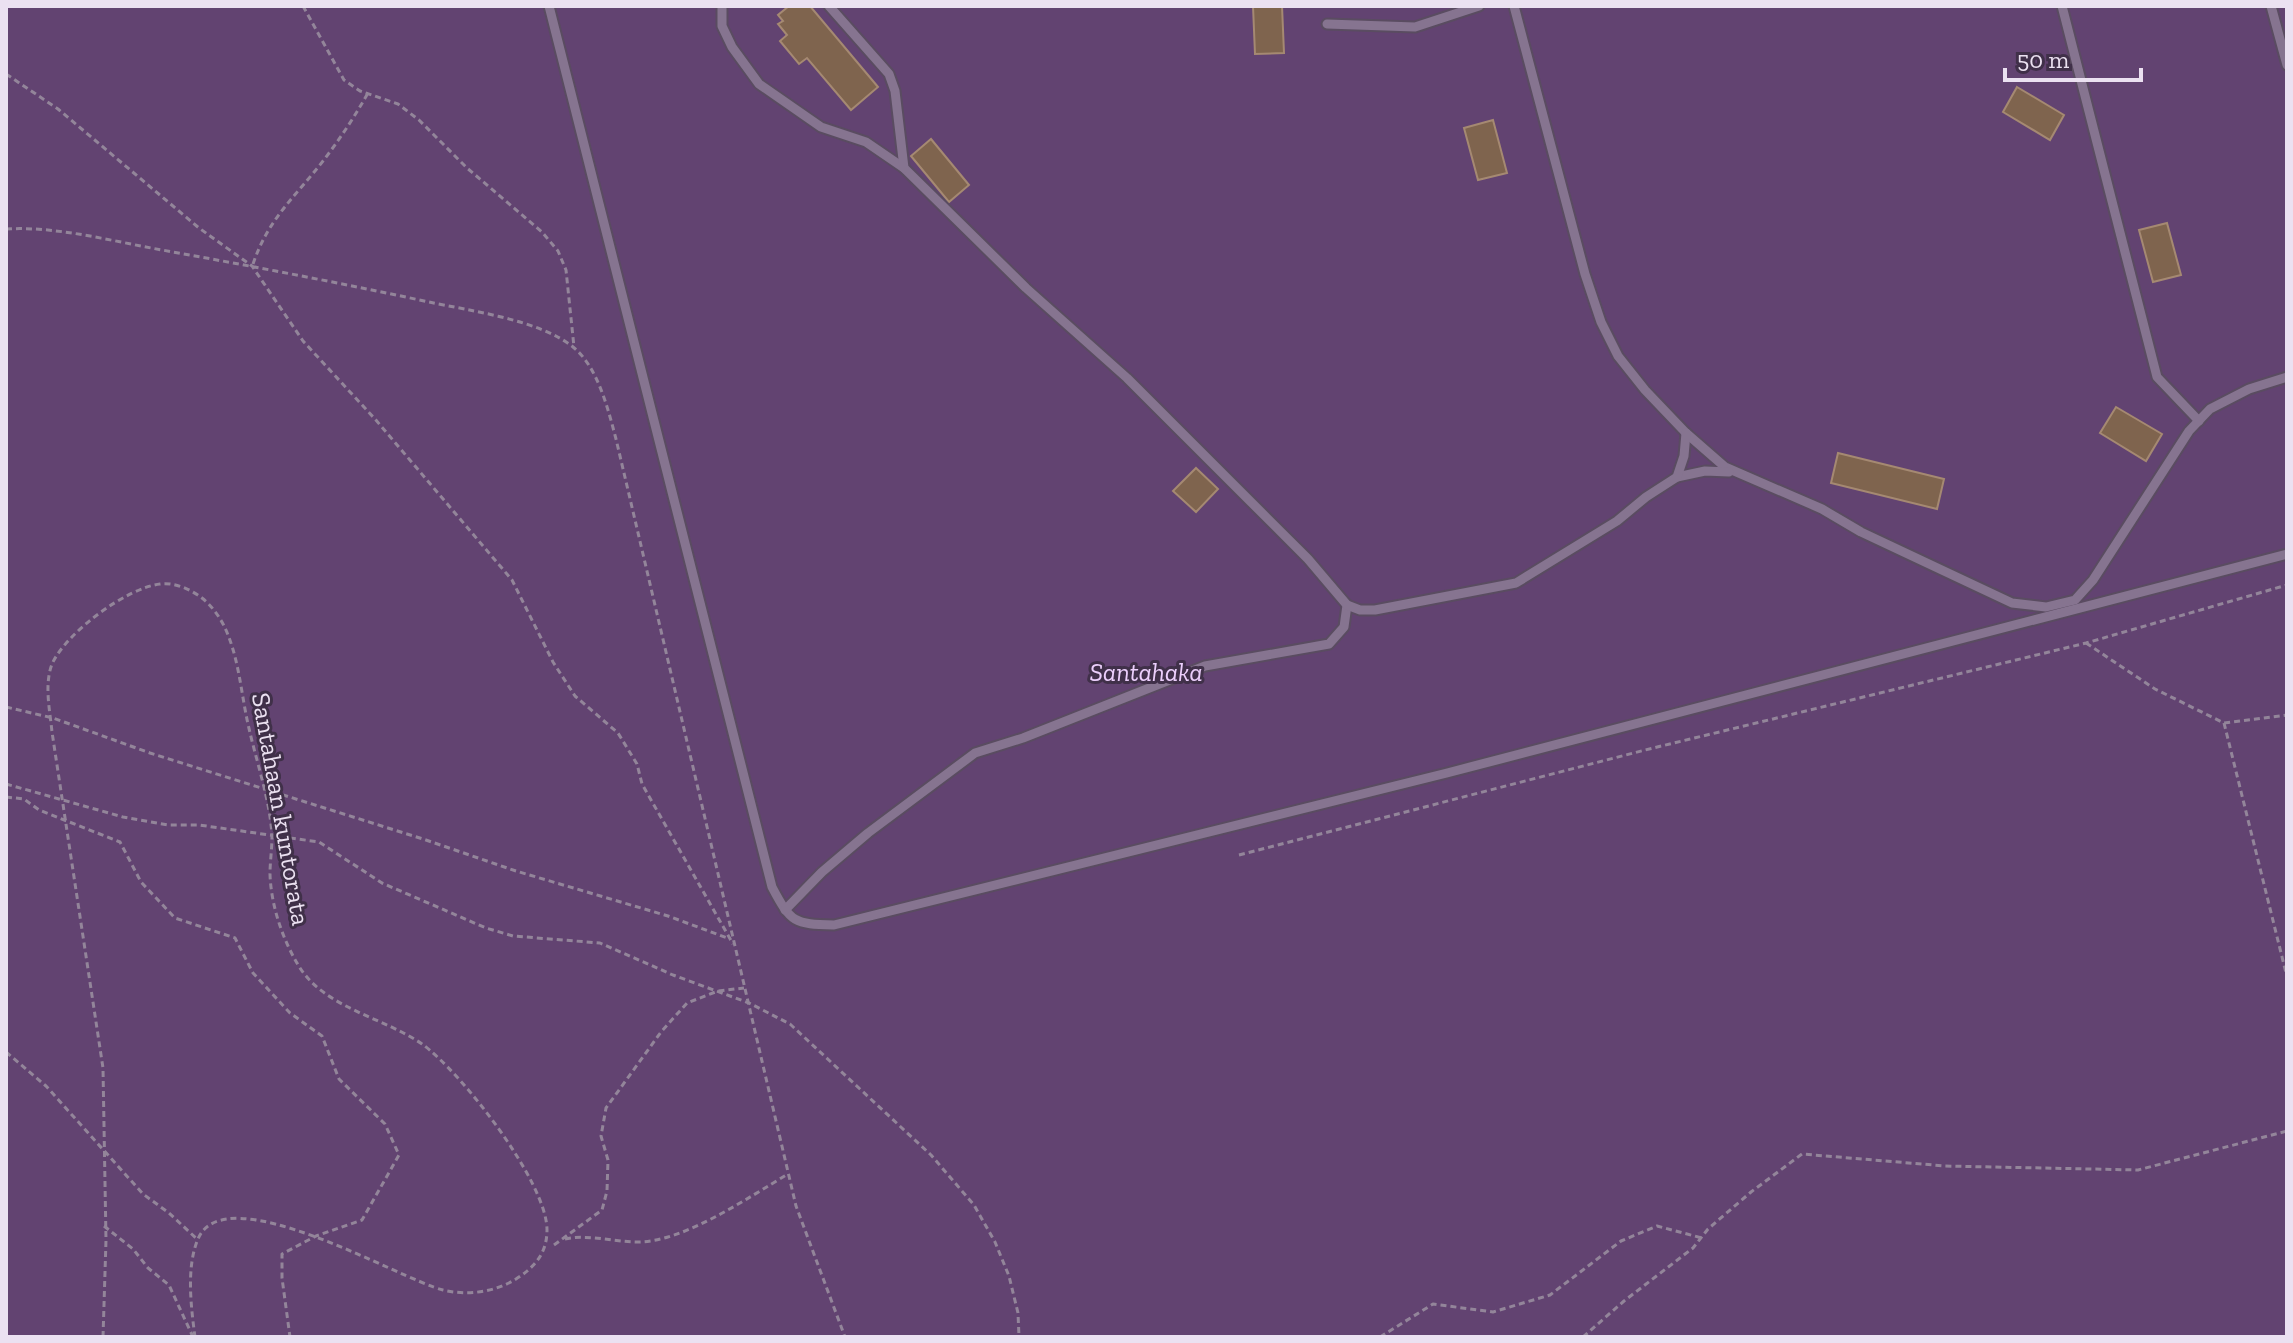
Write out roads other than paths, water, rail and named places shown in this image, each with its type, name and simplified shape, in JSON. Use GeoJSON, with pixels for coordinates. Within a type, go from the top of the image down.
{"type":"FeatureCollection","features":[{"type":"Feature","properties":{"kind":"lane"},"geometry":{"type":"LineString","coordinates":[[549,6],[772,887],[785,910],[801,924],[834,925],[1447,773],[2287,554]]}},
{"type":"Feature","properties":{"kind":"lane"},"geometry":{"type":"LineString","coordinates":[[722,6],[722,26],[732,47],[759,84],[821,127],[866,142],[904,168],[1026,288],[1138,389],[1308,559],[1347,605],[1360,610],[1375,610],[1516,583],[1617,521],[1677,477],[1705,471],[1737,473]]}},
{"type":"Feature","properties":{"kind":"lane"},"geometry":{"type":"LineString","coordinates":[[829,6],[889,74],[895,91],[904,168]]}},
{"type":"Feature","properties":{"kind":"lane"},"geometry":{"type":"LineString","coordinates":[[1327,24],[1415,27],[1479,6]]}},
{"type":"Feature","properties":{"kind":"lane"},"geometry":{"type":"LineString","coordinates":[[1514,6],[1581,259],[1601,322],[1618,356],[1645,390],[1686,433],[1725,467],[1737,473],[1822,509],[1861,532],[2012,603],[2046,607],[2075,600],[2093,580],[2189,431],[2210,409],[2249,389],[2287,377]]}},
{"type":"Feature","properties":{"kind":"lane"},"geometry":{"type":"LineString","coordinates":[[2062,6],[2157,377],[2199,421]]}},
{"type":"Feature","properties":{"kind":"lane"},"geometry":{"type":"LineString","coordinates":[[2271,6],[2287,65]]}},
{"type":"Feature","properties":{"kind":"lane"},"geometry":{"type":"LineString","coordinates":[[1677,477],[1684,456],[1686,433]]}},
{"type":"Feature","properties":{"kind":"lane"},"geometry":{"type":"LineString","coordinates":[[785,910],[822,872],[868,833],[975,753],[1023,738],[1205,666],[1329,644],[1344,627],[1347,605]]}},
{"type":"Feature","properties":{"kind":"park label","name":"Santahaka"},"geometry":{"type":"Point","coordinates":[1146,672]}}]}
